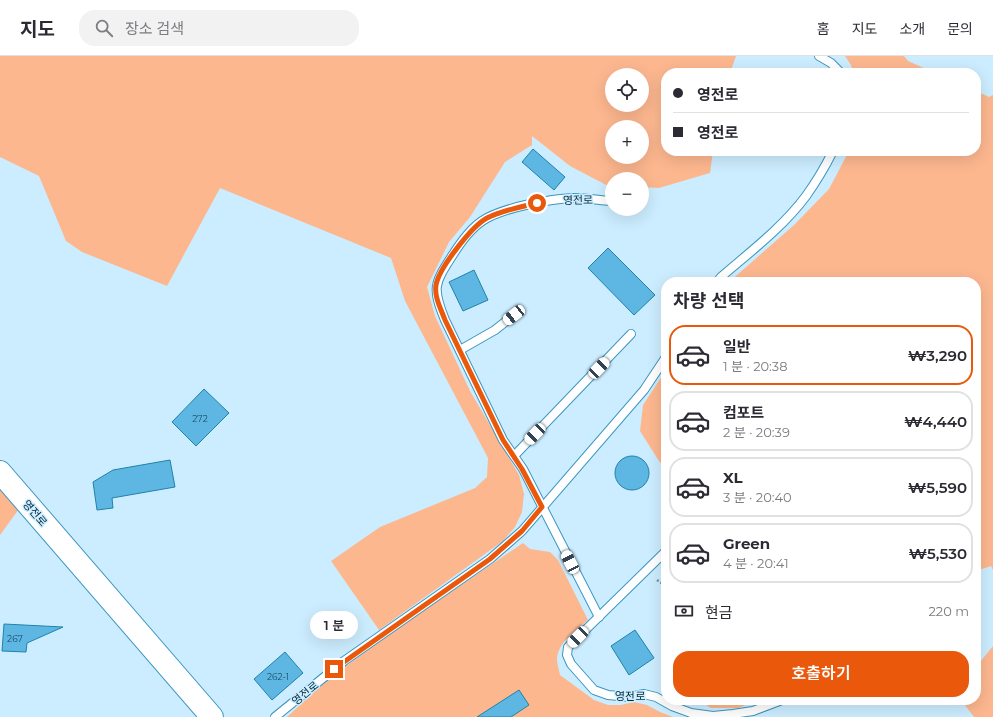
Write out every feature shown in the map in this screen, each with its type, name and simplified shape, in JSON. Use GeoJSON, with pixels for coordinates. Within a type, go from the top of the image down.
{"type":"FeatureCollection","features":[{"type":"Feature","properties":{"kind":"street","name":"영전로"},"geometry":{"type":"LineString","coordinates":[[0,472],[212,717]]}},
{"type":"Feature","properties":{"kind":"lane"},"geometry":{"type":"LineString","coordinates":[[819,56],[831,63],[836,68]]}},
{"type":"Feature","properties":{"kind":"lane"},"geometry":{"type":"LineString","coordinates":[[721,277],[789,216],[806,196],[826,166],[831,156]]}},
{"type":"Feature","properties":{"kind":"lane","name":"영전로"},"geometry":{"type":"LineString","coordinates":[[599,616],[522,469],[503,440],[445,320],[437,301],[436,285],[462,240],[487,218],[537,203],[573,198],[605,201]]}},
{"type":"Feature","properties":{"kind":"lane"},"geometry":{"type":"LineString","coordinates":[[460,350],[495,330],[514,315]]}},
{"type":"Feature","properties":{"kind":"lane"},"geometry":{"type":"LineString","coordinates":[[514,456],[631,334]]}},
{"type":"Feature","properties":{"kind":"lane","name":"영전로"},"geometry":{"type":"LineString","coordinates":[[275,717],[344,661],[490,559],[522,531],[644,390],[661,364]]}},
{"type":"Feature","properties":{"kind":"lane","name":"영전로"},"geometry":{"type":"LineString","coordinates":[[661,556],[568,647],[567,655],[571,664],[594,690],[608,696],[629,697],[644,694],[661,700]]}},
{"type":"Feature","properties":{"kind":"lane","name":"영전로"},"geometry":{"type":"LineString","coordinates":[[670,705],[691,713],[713,716],[753,711],[769,705]]}},
{"type":"Feature","properties":{"kind":"shaded area"},"geometry":{"type":"Polygon","coordinates":[[[0,56],[736,56],[732,68],[661,68],[661,156],[712,156],[710,173],[659,188],[649,187],[649,172],[605,172],[605,184],[570,166],[532,136],[532,145],[505,162],[470,217],[449,242],[427,287],[435,316],[470,391],[519,475],[524,494],[522,512],[515,527],[503,541],[379,630],[331,561],[380,527],[475,488],[487,477],[488,458],[405,301],[391,258],[220,188],[167,286],[82,252],[66,241],[39,176],[0,157],[0,56]]]}},
{"type":"Feature","properties":{"kind":"shaded area"},"geometry":{"type":"Polygon","coordinates":[[[845,56],[904,56],[908,61],[924,68],[852,68],[845,56]]]}},
{"type":"Feature","properties":{"kind":"shaded area"},"geometry":{"type":"Polygon","coordinates":[[[981,93],[989,97],[993,95],[993,570],[991,566],[981,569],[981,277],[735,277],[794,225],[829,189],[846,156],[981,156],[981,93]]]}},
{"type":"Feature","properties":{"kind":"shaded area"},"geometry":{"type":"Polygon","coordinates":[[[661,378],[661,463],[640,431],[643,405],[661,378]]]}},
{"type":"Feature","properties":{"kind":"shaded area"},"geometry":{"type":"Polygon","coordinates":[[[0,487],[19,509],[0,535],[0,487]]]}},
{"type":"Feature","properties":{"kind":"shaded area"},"geometry":{"type":"Polygon","coordinates":[[[523,543],[530,549],[550,552],[558,560],[588,620],[568,637],[561,647],[557,659],[560,675],[594,700],[608,705],[621,705],[634,702],[647,705],[673,717],[287,717],[326,681],[391,633],[523,543]]]}},
{"type":"Feature","properties":{"kind":"shaded area"},"geometry":{"type":"Polygon","coordinates":[[[993,646],[993,717],[974,717],[965,705],[981,705],[981,661],[993,646]]]}},
{"type":"Feature","properties":{"kind":"shaded area"},"geometry":{"type":"Polygon","coordinates":[[[706,705],[746,705],[738,708],[711,708],[706,705]]]}},
{"type":"Feature","properties":{"kind":"building"},"geometry":{"type":"Polygon","coordinates":[[[533,149],[565,177],[554,190],[522,162],[533,149]]]}},
{"type":"Feature","properties":{"kind":"building"},"geometry":{"type":"Polygon","coordinates":[[[608,248],[655,295],[634,315],[588,268],[608,248]]]}},
{"type":"Feature","properties":{"kind":"building"},"geometry":{"type":"Polygon","coordinates":[[[474,270],[488,300],[463,311],[449,282],[474,270]]]}},
{"type":"Feature","properties":{"kind":"building"},"geometry":{"type":"Polygon","coordinates":[[[204,389],[229,413],[196,446],[172,422],[204,389]]]}},
{"type":"Feature","properties":{"kind":"building"},"geometry":{"type":"Polygon","coordinates":[[[632,456],[638,457],[644,461],[648,467],[648,479],[644,485],[638,489],[632,490],[626,489],[620,485],[616,479],[615,473],[616,467],[620,461],[626,457],[632,456]]]}},
{"type":"Feature","properties":{"kind":"building"},"geometry":{"type":"Polygon","coordinates":[[[170,460],[175,487],[112,498],[113,508],[97,510],[93,482],[113,470],[170,460]]]}},
{"type":"Feature","properties":{"kind":"building"},"geometry":{"type":"Polygon","coordinates":[[[4,624],[63,627],[27,643],[26,652],[2,651],[4,624]]]}},
{"type":"Feature","properties":{"kind":"building"},"geometry":{"type":"Polygon","coordinates":[[[635,630],[654,658],[629,675],[611,646],[635,630]]]}},
{"type":"Feature","properties":{"kind":"building"},"geometry":{"type":"Polygon","coordinates":[[[285,652],[303,673],[272,700],[254,679],[285,652]]]}},
{"type":"Feature","properties":{"kind":"building"},"geometry":{"type":"Polygon","coordinates":[[[519,690],[529,705],[511,717],[477,717],[519,690]]]}},
{"type":"Feature","properties":{"kind":"route"},"geometry":{"type":"LineString","coordinates":[[334,669],[490,559],[522,531],[542,507],[522,469],[503,440],[445,320],[437,301],[436,285],[462,240],[473,229],[487,218],[537,203]]}}]}
